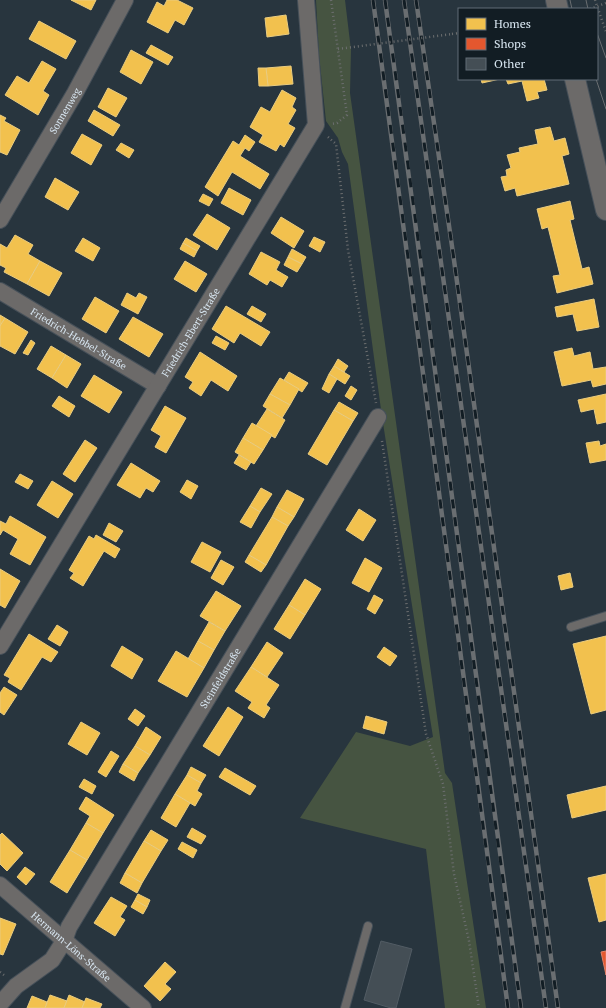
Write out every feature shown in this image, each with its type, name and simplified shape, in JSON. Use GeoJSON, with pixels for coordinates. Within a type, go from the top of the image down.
{"type":"FeatureCollection","features":[{"type":"Feature","properties":{"kind":"street","name":"Sonnenweg"},"geometry":{"type":"LineString","coordinates":[[3,209],[75,94],[125,0]]}},
{"type":"Feature","properties":{"kind":"street","name":"Friedrich-Ebert-Straße"},"geometry":{"type":"LineString","coordinates":[[0,646],[316,126],[306,0]]}},
{"type":"Feature","properties":{"kind":"street"},"geometry":{"type":"LineString","coordinates":[[574,80],[606,210]]}},
{"type":"Feature","properties":{"kind":"street","name":"Friedrich-Hebbel-Straße"},"geometry":{"type":"LineString","coordinates":[[0,291],[158,386]]}},
{"type":"Feature","properties":{"kind":"street","name":"Steinfeldstraße"},"geometry":{"type":"LineString","coordinates":[[0,1004],[16,986],[52,960],[64,941],[69,927],[378,417]]}},
{"type":"Feature","properties":{"kind":"street","name":"Hermann-Löns-Straße"},"geometry":{"type":"LineString","coordinates":[[0,885],[143,1008]]}},
{"type":"Feature","properties":{"kind":"lane"},"geometry":{"type":"LineString","coordinates":[[571,627],[606,616]]}},
{"type":"Feature","properties":{"kind":"lane"},"geometry":{"type":"LineString","coordinates":[[345,1008],[368,926]]}},
{"type":"Feature","properties":{"kind":"path"},"geometry":{"type":"LineString","coordinates":[[331,0],[347,115],[337,123]]}},
{"type":"Feature","properties":{"kind":"path"},"geometry":{"type":"LineString","coordinates":[[595,0],[597,7]]}},
{"type":"Feature","properties":{"kind":"path"},"geometry":{"type":"LineString","coordinates":[[594,8],[606,2]]}},
{"type":"Feature","properties":{"kind":"path"},"geometry":{"type":"LineString","coordinates":[[598,10],[606,32]]}},
{"type":"Feature","properties":{"kind":"path"},"geometry":{"type":"LineString","coordinates":[[338,49],[458,33]]}},
{"type":"Feature","properties":{"kind":"path"},"geometry":{"type":"LineString","coordinates":[[426,734],[443,784],[454,874],[469,941],[478,1008]]}},
{"type":"Feature","properties":{"kind":"green space"},"geometry":{"type":"Polygon","coordinates":[[[316,0],[345,0],[351,50],[350,93],[445,773],[452,783],[486,1008],[445,1008],[426,849],[300,818],[356,732],[410,746],[433,737],[382,417],[348,164],[342,152],[338,138],[326,121],[319,55],[316,0]]]}},
{"type":"Feature","properties":{"kind":"building: Homes"},"geometry":{"type":"Polygon","coordinates":[[[71,0],[96,0],[91,10],[71,0]]]}},
{"type":"Feature","properties":{"kind":"building: Homes"},"geometry":{"type":"Polygon","coordinates":[[[167,0],[177,0],[193,8],[184,25],[175,20],[168,33],[147,22],[157,2],[164,6],[167,0]]]}},
{"type":"Feature","properties":{"kind":"building: Homes"},"geometry":{"type":"Polygon","coordinates":[[[286,15],[289,34],[267,37],[265,18],[286,15]]]}},
{"type":"Feature","properties":{"kind":"building: Homes"},"geometry":{"type":"Polygon","coordinates":[[[39,21],[76,41],[66,59],[29,39],[39,21]]]}},
{"type":"Feature","properties":{"kind":"building: Homes"},"geometry":{"type":"Polygon","coordinates":[[[151,45],[173,57],[168,65],[146,53],[151,45]]]}},
{"type":"Feature","properties":{"kind":"building: Homes"},"geometry":{"type":"Polygon","coordinates":[[[131,50],[153,62],[141,84],[120,72],[131,50]]]}},
{"type":"Feature","properties":{"kind":"building: Homes"},"geometry":{"type":"Polygon","coordinates":[[[42,61],[56,69],[43,91],[49,95],[38,115],[5,95],[17,76],[29,83],[42,61]]]}},
{"type":"Feature","properties":{"kind":"building: Homes"},"geometry":{"type":"Polygon","coordinates":[[[291,66],[293,84],[268,86],[266,68],[291,66]]]}},
{"type":"Feature","properties":{"kind":"building: Homes"},"geometry":{"type":"Polygon","coordinates":[[[258,68],[266,68],[268,86],[259,86],[258,68]]]}},
{"type":"Feature","properties":{"kind":"building: Homes"},"geometry":{"type":"Polygon","coordinates":[[[481,80],[496,80],[482,83],[481,80]]]}},
{"type":"Feature","properties":{"kind":"building: Homes"},"geometry":{"type":"Polygon","coordinates":[[[506,80],[544,80],[547,90],[537,92],[539,98],[527,101],[522,81],[508,84],[506,80]]]}},
{"type":"Feature","properties":{"kind":"building: Homes"},"geometry":{"type":"Polygon","coordinates":[[[108,88],[127,98],[116,117],[98,107],[108,88]]]}},
{"type":"Feature","properties":{"kind":"building: Homes"},"geometry":{"type":"Polygon","coordinates":[[[282,90],[296,98],[292,107],[296,110],[288,124],[295,128],[284,147],[280,144],[276,151],[259,142],[263,135],[250,127],[261,107],[270,112],[282,90]]]}},
{"type":"Feature","properties":{"kind":"building: Homes"},"geometry":{"type":"Polygon","coordinates":[[[94,110],[120,125],[113,136],[88,121],[94,110]]]}},
{"type":"Feature","properties":{"kind":"building: Homes"},"geometry":{"type":"Polygon","coordinates":[[[0,115],[6,118],[4,121],[20,130],[7,155],[0,152],[0,115]]]}},
{"type":"Feature","properties":{"kind":"building: Homes"},"geometry":{"type":"Polygon","coordinates":[[[550,127],[554,141],[565,138],[569,154],[562,156],[569,184],[517,196],[515,188],[505,191],[501,177],[507,176],[506,170],[511,168],[507,155],[520,152],[519,148],[538,144],[535,130],[550,127]]]}},
{"type":"Feature","properties":{"kind":"building: Homes"},"geometry":{"type":"Polygon","coordinates":[[[82,134],[102,145],[91,165],[71,153],[82,134]]]}},
{"type":"Feature","properties":{"kind":"building: Homes"},"geometry":{"type":"Polygon","coordinates":[[[245,135],[255,142],[249,151],[245,148],[240,156],[269,174],[260,189],[232,172],[218,196],[205,187],[233,141],[239,145],[245,135]]]}},
{"type":"Feature","properties":{"kind":"building: Homes"},"geometry":{"type":"Polygon","coordinates":[[[121,143],[134,150],[129,158],[116,150],[121,143]]]}},
{"type":"Feature","properties":{"kind":"building: Homes"},"geometry":{"type":"Polygon","coordinates":[[[55,178],[79,192],[68,210],[45,197],[55,178]]]}},
{"type":"Feature","properties":{"kind":"building: Homes"},"geometry":{"type":"Polygon","coordinates":[[[229,188],[251,200],[243,215],[221,203],[229,188]]]}},
{"type":"Feature","properties":{"kind":"building: Homes"},"geometry":{"type":"Polygon","coordinates":[[[203,194],[213,199],[209,206],[199,201],[203,194]]]}},
{"type":"Feature","properties":{"kind":"building: Homes"},"geometry":{"type":"Polygon","coordinates":[[[570,201],[574,219],[570,220],[582,269],[589,267],[593,284],[557,293],[553,276],[560,275],[548,227],[542,229],[537,209],[570,201]]]}},
{"type":"Feature","properties":{"kind":"building: Homes"},"geometry":{"type":"Polygon","coordinates":[[[207,214],[230,228],[217,250],[193,235],[207,214]]]}},
{"type":"Feature","properties":{"kind":"building: Homes"},"geometry":{"type":"Polygon","coordinates":[[[281,217],[304,231],[294,248],[271,233],[281,217]]]}},
{"type":"Feature","properties":{"kind":"building: Homes"},"geometry":{"type":"Polygon","coordinates":[[[15,235],[33,245],[28,254],[40,261],[27,284],[4,272],[6,268],[0,265],[0,244],[7,248],[15,235]]]}},
{"type":"Feature","properties":{"kind":"building: Homes"},"geometry":{"type":"Polygon","coordinates":[[[314,237],[325,242],[320,252],[309,246],[314,237]]]}},
{"type":"Feature","properties":{"kind":"building: Homes"},"geometry":{"type":"Polygon","coordinates":[[[83,238],[100,248],[93,261],[75,251],[83,238]]]}},
{"type":"Feature","properties":{"kind":"building: Homes"},"geometry":{"type":"Polygon","coordinates":[[[186,238],[200,246],[197,251],[183,243],[186,238]]]}},
{"type":"Feature","properties":{"kind":"building: Homes"},"geometry":{"type":"Polygon","coordinates":[[[183,243],[197,251],[194,257],[180,249],[183,243]]]}},
{"type":"Feature","properties":{"kind":"building: Homes"},"geometry":{"type":"Polygon","coordinates":[[[292,249],[306,257],[302,264],[288,257],[292,249]]]}},
{"type":"Feature","properties":{"kind":"building: Homes"},"geometry":{"type":"Polygon","coordinates":[[[261,252],[280,262],[276,270],[288,277],[282,287],[270,280],[267,285],[249,274],[261,252]]]}},
{"type":"Feature","properties":{"kind":"building: Homes"},"geometry":{"type":"Polygon","coordinates":[[[288,257],[302,264],[297,272],[284,265],[288,257]]]}},
{"type":"Feature","properties":{"kind":"building: Homes"},"geometry":{"type":"Polygon","coordinates":[[[40,261],[62,273],[49,296],[27,284],[40,261]]]}},
{"type":"Feature","properties":{"kind":"building: Homes"},"geometry":{"type":"Polygon","coordinates":[[[185,261],[207,274],[196,292],[174,279],[185,261]]]}},
{"type":"Feature","properties":{"kind":"building: Homes"},"geometry":{"type":"Polygon","coordinates":[[[127,293],[136,298],[139,293],[147,297],[138,314],[121,305],[127,293]]]}},
{"type":"Feature","properties":{"kind":"building: Homes"},"geometry":{"type":"Polygon","coordinates":[[[95,297],[119,311],[106,333],[82,319],[95,297]]]}},
{"type":"Feature","properties":{"kind":"building: Homes"},"geometry":{"type":"Polygon","coordinates":[[[594,299],[599,327],[577,331],[573,314],[557,317],[555,307],[594,299]]]}},
{"type":"Feature","properties":{"kind":"building: Homes"},"geometry":{"type":"Polygon","coordinates":[[[226,306],[270,332],[261,346],[240,333],[234,343],[212,329],[226,306]]]}},
{"type":"Feature","properties":{"kind":"building: Homes"},"geometry":{"type":"Polygon","coordinates":[[[252,306],[266,314],[261,322],[247,314],[252,306]]]}},
{"type":"Feature","properties":{"kind":"building: Homes"},"geometry":{"type":"Polygon","coordinates":[[[0,315],[5,318],[0,326],[0,315]]]}},
{"type":"Feature","properties":{"kind":"building: Homes"},"geometry":{"type":"Polygon","coordinates":[[[133,317],[163,334],[149,357],[119,339],[133,317]]]}},
{"type":"Feature","properties":{"kind":"building: Homes"},"geometry":{"type":"Polygon","coordinates":[[[5,318],[28,332],[15,354],[0,346],[0,326],[5,318]]]}},
{"type":"Feature","properties":{"kind":"building: Homes"},"geometry":{"type":"Polygon","coordinates":[[[216,336],[229,343],[225,350],[212,343],[216,336]]]}},
{"type":"Feature","properties":{"kind":"building: Homes"},"geometry":{"type":"Polygon","coordinates":[[[31,340],[35,343],[28,355],[23,353],[31,340]]]}},
{"type":"Feature","properties":{"kind":"building: Homes"},"geometry":{"type":"Polygon","coordinates":[[[51,346],[66,355],[52,378],[37,369],[51,346]]]}},
{"type":"Feature","properties":{"kind":"building: Homes"},"geometry":{"type":"Polygon","coordinates":[[[572,348],[574,356],[590,352],[593,369],[606,367],[606,384],[593,387],[591,380],[562,386],[554,352],[572,348]]]}},
{"type":"Feature","properties":{"kind":"building: Homes"},"geometry":{"type":"Polygon","coordinates":[[[200,352],[237,376],[228,391],[211,380],[201,396],[189,388],[193,382],[185,377],[200,352]]]}},
{"type":"Feature","properties":{"kind":"building: Homes"},"geometry":{"type":"Polygon","coordinates":[[[66,355],[81,364],[67,388],[52,378],[66,355]]]}},
{"type":"Feature","properties":{"kind":"building: Homes"},"geometry":{"type":"Polygon","coordinates":[[[338,359],[348,366],[344,372],[334,366],[338,359]]]}},
{"type":"Feature","properties":{"kind":"building: Homes"},"geometry":{"type":"Polygon","coordinates":[[[334,366],[350,376],[345,384],[329,374],[334,366]]]}},
{"type":"Feature","properties":{"kind":"building: Homes"},"geometry":{"type":"Polygon","coordinates":[[[289,372],[308,383],[302,392],[284,380],[289,372]]]}},
{"type":"Feature","properties":{"kind":"building: Homes"},"geometry":{"type":"Polygon","coordinates":[[[329,374],[337,379],[329,393],[322,389],[329,374]]]}},
{"type":"Feature","properties":{"kind":"building: Homes"},"geometry":{"type":"Polygon","coordinates":[[[94,375],[122,392],[109,413],[81,396],[94,375]]]}},
{"type":"Feature","properties":{"kind":"building: Homes"},"geometry":{"type":"Polygon","coordinates":[[[280,378],[299,389],[290,405],[270,394],[280,378]]]}},
{"type":"Feature","properties":{"kind":"building: Homes"},"geometry":{"type":"Polygon","coordinates":[[[351,386],[357,390],[351,400],[345,396],[351,386]]]}},
{"type":"Feature","properties":{"kind":"building: Homes"},"geometry":{"type":"Polygon","coordinates":[[[270,394],[290,405],[282,418],[263,406],[270,394]]]}},
{"type":"Feature","properties":{"kind":"building: Homes"},"geometry":{"type":"Polygon","coordinates":[[[606,394],[606,422],[597,424],[594,409],[581,412],[578,400],[606,394]]]}},
{"type":"Feature","properties":{"kind":"building: Homes"},"geometry":{"type":"Polygon","coordinates":[[[59,396],[75,406],[69,417],[52,406],[59,396]]]}},
{"type":"Feature","properties":{"kind":"building: Homes"},"geometry":{"type":"Polygon","coordinates":[[[339,402],[358,413],[353,421],[334,410],[339,402]]]}},
{"type":"Feature","properties":{"kind":"building: Homes"},"geometry":{"type":"Polygon","coordinates":[[[165,406],[186,418],[166,453],[155,447],[161,436],[151,430],[165,406]]]}},
{"type":"Feature","properties":{"kind":"building: Homes"},"geometry":{"type":"Polygon","coordinates":[[[267,409],[285,420],[275,438],[256,426],[267,409]]]}},
{"type":"Feature","properties":{"kind":"building: Homes"},"geometry":{"type":"Polygon","coordinates":[[[334,410],[353,421],[327,465],[308,454],[334,410]]]}},
{"type":"Feature","properties":{"kind":"building: Homes"},"geometry":{"type":"Polygon","coordinates":[[[252,423],[272,435],[263,450],[243,438],[252,423]]]}},
{"type":"Feature","properties":{"kind":"building: Homes"},"geometry":{"type":"Polygon","coordinates":[[[243,438],[263,450],[254,464],[235,452],[243,438]]]}},
{"type":"Feature","properties":{"kind":"building: Homes"},"geometry":{"type":"Polygon","coordinates":[[[85,440],[97,448],[75,482],[63,474],[85,440]]]}},
{"type":"Feature","properties":{"kind":"building: Homes"},"geometry":{"type":"Polygon","coordinates":[[[599,441],[600,446],[606,444],[606,460],[590,463],[586,443],[599,441]]]}},
{"type":"Feature","properties":{"kind":"building: Homes"},"geometry":{"type":"Polygon","coordinates":[[[239,455],[251,462],[246,470],[234,463],[239,455]]]}},
{"type":"Feature","properties":{"kind":"building: Homes"},"geometry":{"type":"Polygon","coordinates":[[[131,463],[160,481],[153,492],[146,488],[140,498],[117,485],[131,463]]]}},
{"type":"Feature","properties":{"kind":"building: Homes"},"geometry":{"type":"Polygon","coordinates":[[[20,474],[33,481],[28,489],[15,482],[20,474]]]}},
{"type":"Feature","properties":{"kind":"building: Homes"},"geometry":{"type":"Polygon","coordinates":[[[187,480],[198,486],[191,499],[180,492],[187,480]]]}},
{"type":"Feature","properties":{"kind":"building: Homes"},"geometry":{"type":"Polygon","coordinates":[[[52,481],[73,494],[58,518],[37,505],[52,481]]]}},
{"type":"Feature","properties":{"kind":"building: Homes"},"geometry":{"type":"Polygon","coordinates":[[[261,488],[272,494],[260,512],[250,506],[261,488]]]}},
{"type":"Feature","properties":{"kind":"building: Homes"},"geometry":{"type":"Polygon","coordinates":[[[287,490],[304,499],[294,517],[277,507],[287,490]]]}},
{"type":"Feature","properties":{"kind":"building: Homes"},"geometry":{"type":"Polygon","coordinates":[[[250,506],[260,512],[251,528],[240,522],[250,506]]]}},
{"type":"Feature","properties":{"kind":"building: Homes"},"geometry":{"type":"Polygon","coordinates":[[[277,507],[294,517],[288,526],[272,517],[277,507]]]}},
{"type":"Feature","properties":{"kind":"building: Homes"},"geometry":{"type":"Polygon","coordinates":[[[359,509],[376,520],[363,541],[346,530],[359,509]]]}},
{"type":"Feature","properties":{"kind":"building: Homes"},"geometry":{"type":"Polygon","coordinates":[[[10,516],[46,537],[30,565],[10,554],[18,539],[3,530],[0,535],[0,521],[6,524],[10,516]]]}},
{"type":"Feature","properties":{"kind":"building: Homes"},"geometry":{"type":"Polygon","coordinates":[[[272,517],[288,526],[266,565],[249,555],[272,517]]]}},
{"type":"Feature","properties":{"kind":"building: Homes"},"geometry":{"type":"Polygon","coordinates":[[[109,523],[123,531],[116,542],[103,535],[109,523]]]}},
{"type":"Feature","properties":{"kind":"building: Homes"},"geometry":{"type":"Polygon","coordinates":[[[96,535],[120,549],[115,558],[104,551],[83,586],[70,578],[74,573],[69,570],[89,536],[94,539],[96,535]]]}},
{"type":"Feature","properties":{"kind":"building: Homes"},"geometry":{"type":"Polygon","coordinates":[[[202,542],[221,552],[210,572],[191,562],[202,542]]]}},
{"type":"Feature","properties":{"kind":"building: Homes"},"geometry":{"type":"Polygon","coordinates":[[[249,555],[266,565],[261,572],[245,562],[249,555]]]}},
{"type":"Feature","properties":{"kind":"building: Homes"},"geometry":{"type":"Polygon","coordinates":[[[365,558],[382,568],[369,592],[352,583],[365,558]]]}},
{"type":"Feature","properties":{"kind":"building: Homes"},"geometry":{"type":"Polygon","coordinates":[[[221,560],[234,567],[223,585],[211,578],[221,560]]]}},
{"type":"Feature","properties":{"kind":"building: Homes"},"geometry":{"type":"Polygon","coordinates":[[[0,569],[20,581],[5,608],[0,605],[0,569]]]}},
{"type":"Feature","properties":{"kind":"building: Homes"},"geometry":{"type":"Polygon","coordinates":[[[570,573],[573,587],[561,590],[558,576],[570,573]]]}},
{"type":"Feature","properties":{"kind":"building: Homes"},"geometry":{"type":"Polygon","coordinates":[[[305,579],[321,589],[305,615],[289,605],[305,579]]]}},
{"type":"Feature","properties":{"kind":"building: Homes"},"geometry":{"type":"Polygon","coordinates":[[[216,591],[241,606],[225,631],[200,616],[216,591]]]}},
{"type":"Feature","properties":{"kind":"building: Homes"},"geometry":{"type":"Polygon","coordinates":[[[374,595],[383,600],[375,614],[367,609],[374,595]]]}},
{"type":"Feature","properties":{"kind":"building: Homes"},"geometry":{"type":"Polygon","coordinates":[[[289,605],[305,615],[290,639],[274,629],[289,605]]]}},
{"type":"Feature","properties":{"kind":"building: Homes"},"geometry":{"type":"Polygon","coordinates":[[[209,622],[225,631],[214,650],[198,641],[209,622]]]}},
{"type":"Feature","properties":{"kind":"building: Homes"},"geometry":{"type":"Polygon","coordinates":[[[57,625],[68,632],[60,646],[48,639],[57,625]]]}},
{"type":"Feature","properties":{"kind":"building: Homes"},"geometry":{"type":"Polygon","coordinates":[[[29,634],[58,652],[51,662],[42,657],[21,690],[8,682],[10,678],[4,675],[29,634]]]}},
{"type":"Feature","properties":{"kind":"building: Homes"},"geometry":{"type":"Polygon","coordinates":[[[606,636],[606,710],[591,714],[573,644],[606,636]]]}},
{"type":"Feature","properties":{"kind":"building: Homes"},"geometry":{"type":"Polygon","coordinates":[[[198,641],[214,650],[204,668],[188,659],[198,641]]]}},
{"type":"Feature","properties":{"kind":"building: Homes"},"geometry":{"type":"Polygon","coordinates":[[[267,642],[283,653],[267,677],[251,667],[267,642]]]}},
{"type":"Feature","properties":{"kind":"building: Homes"},"geometry":{"type":"Polygon","coordinates":[[[122,646],[143,659],[132,679],[111,666],[122,646]]]}},
{"type":"Feature","properties":{"kind":"building: Homes"},"geometry":{"type":"Polygon","coordinates":[[[384,647],[397,656],[390,666],[377,657],[384,647]]]}},
{"type":"Feature","properties":{"kind":"building: Homes"},"geometry":{"type":"Polygon","coordinates":[[[176,651],[204,668],[187,697],[158,681],[176,651]]]}},
{"type":"Feature","properties":{"kind":"building: Homes"},"geometry":{"type":"Polygon","coordinates":[[[251,667],[279,685],[266,705],[270,708],[264,718],[248,708],[252,702],[235,691],[251,667]]]}},
{"type":"Feature","properties":{"kind":"building: Homes"},"geometry":{"type":"Polygon","coordinates":[[[4,687],[17,695],[4,715],[0,712],[0,693],[4,687]]]}},
{"type":"Feature","properties":{"kind":"building: Homes"},"geometry":{"type":"Polygon","coordinates":[[[228,707],[243,717],[219,756],[203,746],[228,707]]]}},
{"type":"Feature","properties":{"kind":"building: Homes"},"geometry":{"type":"Polygon","coordinates":[[[135,709],[145,716],[138,726],[128,719],[135,709]]]}},
{"type":"Feature","properties":{"kind":"building: Homes"},"geometry":{"type":"Polygon","coordinates":[[[366,716],[387,722],[384,734],[363,728],[366,716]]]}},
{"type":"Feature","properties":{"kind":"building: Homes"},"geometry":{"type":"Polygon","coordinates":[[[81,722],[100,733],[87,755],[68,744],[81,722]]]}},
{"type":"Feature","properties":{"kind":"building: Homes"},"geometry":{"type":"Polygon","coordinates":[[[146,727],[161,737],[150,755],[135,746],[146,727]]]}},
{"type":"Feature","properties":{"kind":"building: Homes"},"geometry":{"type":"Polygon","coordinates":[[[135,746],[150,755],[138,773],[123,764],[135,746]]]}},
{"type":"Feature","properties":{"kind":"building: Homes"},"geometry":{"type":"Polygon","coordinates":[[[111,751],[119,756],[106,777],[98,772],[111,751]]]}},
{"type":"Feature","properties":{"kind":"building: Homes"},"geometry":{"type":"Polygon","coordinates":[[[123,764],[138,773],[134,781],[119,772],[123,764]]]}},
{"type":"Feature","properties":{"kind":"building: Homes"},"geometry":{"type":"Polygon","coordinates":[[[191,767],[206,775],[201,783],[187,775],[191,767]]]}},
{"type":"Feature","properties":{"kind":"building: Homes"},"geometry":{"type":"Polygon","coordinates":[[[225,768],[256,786],[250,795],[219,777],[225,768]]]}},
{"type":"Feature","properties":{"kind":"building: Homes"},"geometry":{"type":"Polygon","coordinates":[[[187,775],[201,783],[197,791],[202,794],[195,806],[175,794],[187,775]]]}},
{"type":"Feature","properties":{"kind":"building: Homes"},"geometry":{"type":"Polygon","coordinates":[[[84,779],[96,786],[92,794],[79,787],[84,779]]]}},
{"type":"Feature","properties":{"kind":"building: Homes"},"geometry":{"type":"Polygon","coordinates":[[[606,786],[606,810],[572,818],[567,795],[606,786]]]}},
{"type":"Feature","properties":{"kind":"building: Homes"},"geometry":{"type":"Polygon","coordinates":[[[175,794],[190,803],[176,827],[161,818],[175,794]]]}},
{"type":"Feature","properties":{"kind":"building: Homes"},"geometry":{"type":"Polygon","coordinates":[[[86,797],[114,815],[103,833],[86,823],[90,816],[79,809],[86,797]]]}},
{"type":"Feature","properties":{"kind":"building: Homes"},"geometry":{"type":"Polygon","coordinates":[[[86,823],[103,833],[87,860],[70,850],[86,823]]]}},
{"type":"Feature","properties":{"kind":"building: Homes"},"geometry":{"type":"Polygon","coordinates":[[[192,828],[206,836],[201,844],[187,837],[192,828]]]}},
{"type":"Feature","properties":{"kind":"building: Homes"},"geometry":{"type":"Polygon","coordinates":[[[151,830],[168,840],[161,851],[144,841],[151,830]]]}},
{"type":"Feature","properties":{"kind":"building: Homes"},"geometry":{"type":"Polygon","coordinates":[[[2,833],[23,853],[7,871],[0,864],[0,835],[2,833]]]}},
{"type":"Feature","properties":{"kind":"building: Homes"},"geometry":{"type":"Polygon","coordinates":[[[144,841],[161,851],[142,883],[125,873],[144,841]]]}},
{"type":"Feature","properties":{"kind":"building: Homes"},"geometry":{"type":"Polygon","coordinates":[[[182,842],[197,850],[193,858],[178,849],[182,842]]]}},
{"type":"Feature","properties":{"kind":"building: Homes"},"geometry":{"type":"Polygon","coordinates":[[[70,850],[87,860],[67,893],[50,882],[70,850]]]}},
{"type":"Feature","properties":{"kind":"building: Homes"},"geometry":{"type":"Polygon","coordinates":[[[25,867],[35,874],[26,885],[17,877],[25,867]]]}},
{"type":"Feature","properties":{"kind":"building: Homes"},"geometry":{"type":"Polygon","coordinates":[[[125,873],[142,883],[137,893],[120,883],[125,873]]]}},
{"type":"Feature","properties":{"kind":"building: Homes"},"geometry":{"type":"Polygon","coordinates":[[[606,874],[606,920],[599,922],[588,878],[606,874]]]}},
{"type":"Feature","properties":{"kind":"building: Homes"},"geometry":{"type":"Polygon","coordinates":[[[138,894],[150,900],[147,907],[135,900],[138,894]]]}},
{"type":"Feature","properties":{"kind":"building: Homes"},"geometry":{"type":"Polygon","coordinates":[[[111,897],[127,906],[120,917],[125,920],[115,936],[94,923],[111,897]]]}},
{"type":"Feature","properties":{"kind":"building: Homes"},"geometry":{"type":"Polygon","coordinates":[[[135,900],[147,907],[143,914],[131,907],[135,900]]]}},
{"type":"Feature","properties":{"kind":"building: Homes"},"geometry":{"type":"Polygon","coordinates":[[[0,918],[16,924],[3,955],[0,954],[0,918]]]}},
{"type":"Feature","properties":{"kind":"building: Homes"},"geometry":{"type":"Polygon","coordinates":[[[165,962],[176,972],[165,984],[171,989],[160,1001],[144,986],[165,962]]]}},
{"type":"Feature","properties":{"kind":"building: Homes"},"geometry":{"type":"Polygon","coordinates":[[[50,995],[67,1001],[64,1008],[45,1008],[50,995]]]}},
{"type":"Feature","properties":{"kind":"building: Homes"},"geometry":{"type":"Polygon","coordinates":[[[69,995],[85,1002],[82,1008],[64,1008],[69,995]]]}},
{"type":"Feature","properties":{"kind":"building: Homes"},"geometry":{"type":"Polygon","coordinates":[[[32,996],[47,1002],[45,1008],[27,1008],[32,996]]]}},
{"type":"Feature","properties":{"kind":"building: Homes"},"geometry":{"type":"Polygon","coordinates":[[[86,998],[102,1004],[100,1008],[82,1008],[86,998]]]}},
{"type":"Feature","properties":{"kind":"building: Shops"},"geometry":{"type":"Polygon","coordinates":[[[606,951],[606,975],[601,952],[606,951]]]}},
{"type":"Feature","properties":{"kind":"building: Other"},"geometry":{"type":"Polygon","coordinates":[[[381,941],[412,949],[396,1008],[391,1008],[364,1000],[381,941]]]}},
{"type":"Feature","properties":{"kind":"tram line"},"geometry":{"type":"LineString","coordinates":[[570,0],[572,8]]}},
{"type":"Feature","properties":{"kind":"tram line"},"geometry":{"type":"LineString","coordinates":[[586,0],[588,8]]}},
{"type":"Feature","properties":{"kind":"tram line"},"geometry":{"type":"LineString","coordinates":[[598,36],[606,58]]}},
{"type":"Feature","properties":{"kind":"tram line"},"geometry":{"type":"LineString","coordinates":[[596,80],[606,109]]}},
{"type":"Feature","properties":{"kind":"railway"},"geometry":{"type":"LineString","coordinates":[[373,0],[508,1008]]}},
{"type":"Feature","properties":{"kind":"railway"},"geometry":{"type":"LineString","coordinates":[[385,0],[521,1008]]}},
{"type":"Feature","properties":{"kind":"railway"},"geometry":{"type":"LineString","coordinates":[[404,0],[546,1008]]}},
{"type":"Feature","properties":{"kind":"railway"},"geometry":{"type":"LineString","coordinates":[[416,0],[453,253],[558,1008]]}}]}
